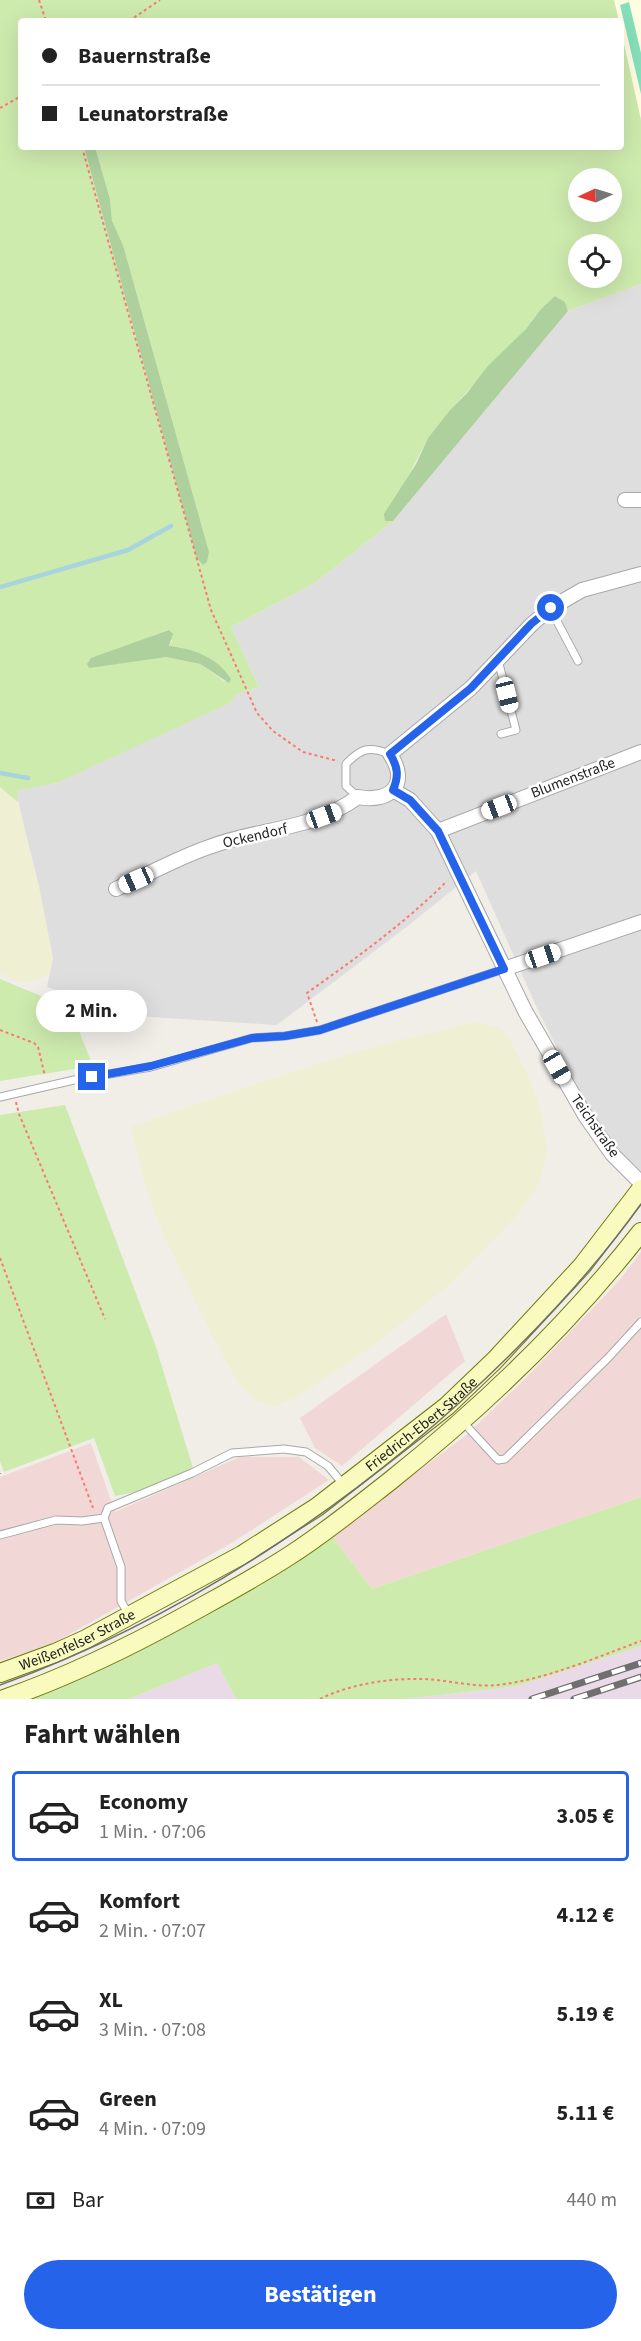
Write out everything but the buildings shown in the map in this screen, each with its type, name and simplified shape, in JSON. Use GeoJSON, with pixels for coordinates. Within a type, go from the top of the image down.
{"type":"FeatureCollection","features":[{"type":"Feature","properties":{"kind":"main road","name":"Friedrich-Ebert-Straße"},"geometry":{"type":"LineString","coordinates":[[153,1604],[280,1533],[345,1486],[447,1406],[495,1360],[582,1266],[641,1189]]}},
{"type":"Feature","properties":{"kind":"main road","name":"Friedrich-Ebert-Straße"},"geometry":{"type":"LineString","coordinates":[[158,1631],[292,1554],[331,1527],[462,1422],[559,1329],[601,1284],[641,1232]]}},
{"type":"Feature","properties":{"kind":"main road","name":"Weißenfelser Straße"},"geometry":{"type":"LineString","coordinates":[[0,1673],[55,1653],[153,1604]]}},
{"type":"Feature","properties":{"kind":"main road","name":"Weißenfelser Straße"},"geometry":{"type":"LineString","coordinates":[[4,1699],[96,1662],[158,1631]]}},
{"type":"Feature","properties":{"kind":"street"},"geometry":{"type":"LineString","coordinates":[[625,500],[641,500]]}},
{"type":"Feature","properties":{"kind":"street"},"geometry":{"type":"LineString","coordinates":[[393,790],[398,778],[397,765],[390,754],[448,709],[531,624],[550,608],[582,590],[641,574]]}},
{"type":"Feature","properties":{"kind":"street","name":"Blumenstraße"},"geometry":{"type":"LineString","coordinates":[[438,831],[641,752]]}},
{"type":"Feature","properties":{"kind":"street","name":"Teichstraße"},"geometry":{"type":"LineString","coordinates":[[393,790],[410,800],[438,831],[525,1011],[586,1117],[612,1154],[641,1183]]}},
{"type":"Feature","properties":{"kind":"street","name":"Ockendorf"},"geometry":{"type":"LineString","coordinates":[[116,889],[210,846],[292,828],[340,810],[358,797],[370,799],[385,797],[393,790]]}},
{"type":"Feature","properties":{"kind":"street"},"geometry":{"type":"LineString","coordinates":[[504,969],[641,922]]}},
{"type":"Feature","properties":{"kind":"lane"},"geometry":{"type":"LineString","coordinates":[[550,608],[578,661]]}},
{"type":"Feature","properties":{"kind":"lane"},"geometry":{"type":"LineString","coordinates":[[498,660],[516,730],[501,734]]}},
{"type":"Feature","properties":{"kind":"lane"},"geometry":{"type":"LineString","coordinates":[[358,797],[346,786],[346,764],[357,752],[368,749],[390,754]]}},
{"type":"Feature","properties":{"kind":"lane"},"geometry":{"type":"LineString","coordinates":[[0,1097],[151,1066],[252,1038],[285,1036],[320,1030],[504,969]]}},
{"type":"Feature","properties":{"kind":"lane"},"geometry":{"type":"LineString","coordinates":[[462,1422],[498,1460],[505,1459],[608,1358],[641,1322]]}},
{"type":"Feature","properties":{"kind":"lane"},"geometry":{"type":"LineString","coordinates":[[101,1518],[108,1508],[192,1473],[232,1453],[285,1449],[306,1452],[328,1466],[345,1486]]}},
{"type":"Feature","properties":{"kind":"lane"},"geometry":{"type":"LineString","coordinates":[[0,1535],[56,1520],[101,1518]]}},
{"type":"Feature","properties":{"kind":"lane"},"geometry":{"type":"LineString","coordinates":[[101,1518],[120,1567],[122,1601],[129,1616]]}},
{"type":"Feature","properties":{"kind":"path"},"geometry":{"type":"LineString","coordinates":[[39,0],[45,18]]}},
{"type":"Feature","properties":{"kind":"path"},"geometry":{"type":"LineString","coordinates":[[133,18],[160,0]]}},
{"type":"Feature","properties":{"kind":"path"},"geometry":{"type":"LineString","coordinates":[[0,108],[18,98]]}},
{"type":"Feature","properties":{"kind":"path"},"geometry":{"type":"LineString","coordinates":[[83,150],[211,610],[257,713],[273,731],[303,752],[346,764]]}},
{"type":"Feature","properties":{"kind":"path"},"geometry":{"type":"LineString","coordinates":[[320,1030],[307,993],[417,911],[457,871]]}},
{"type":"Feature","properties":{"kind":"path"},"geometry":{"type":"LineString","coordinates":[[0,1030],[34,1043],[38,1047],[47,1087]]}},
{"type":"Feature","properties":{"kind":"path"},"geometry":{"type":"LineString","coordinates":[[14,1094],[19,1114],[105,1319]]}},
{"type":"Feature","properties":{"kind":"path"},"geometry":{"type":"LineString","coordinates":[[0,1258],[70,1446],[101,1518]]}},
{"type":"Feature","properties":{"kind":"path"},"geometry":{"type":"LineString","coordinates":[[320,1699],[366,1684],[401,1680],[424,1679],[483,1686],[505,1684],[569,1667],[641,1641]]}},
{"type":"Feature","properties":{"kind":"shaded area"},"geometry":{"type":"Polygon","coordinates":[[[614,0],[641,0],[641,120],[624,44],[624,18],[618,18],[614,0]]]}},
{"type":"Feature","properties":{"kind":"shaded area"},"geometry":{"type":"Polygon","coordinates":[[[641,284],[641,1172],[615,1147],[590,1114],[537,1008],[476,871],[277,1025],[120,1015],[47,987],[53,958],[16,791],[57,783],[235,695],[259,687],[231,627],[315,583],[393,521],[568,311],[641,284]]]}},
{"type":"Feature","properties":{"kind":"shaded area"},"geometry":{"type":"Polygon","coordinates":[[[0,787],[18,802],[39,886],[53,958],[49,974],[33,982],[17,981],[0,973],[0,787]]]}},
{"type":"Feature","properties":{"kind":"shaded area"},"geometry":{"type":"Polygon","coordinates":[[[474,1022],[501,1028],[528,1075],[541,1112],[547,1148],[540,1182],[519,1213],[449,1285],[374,1345],[299,1396],[273,1407],[255,1400],[239,1384],[214,1339],[165,1238],[147,1192],[131,1127],[376,1046],[474,1022]]]}},
{"type":"Feature","properties":{"kind":"shaded area"},"geometry":{"type":"Polygon","coordinates":[[[641,1252],[641,1497],[372,1589],[332,1536],[465,1436],[524,1380],[618,1282],[641,1252]]]}},
{"type":"Feature","properties":{"kind":"shaded area"},"geometry":{"type":"Polygon","coordinates":[[[446,1314],[465,1361],[342,1466],[315,1448],[300,1418],[446,1314]]]}},
{"type":"Feature","properties":{"kind":"shaded area"},"geometry":{"type":"Polygon","coordinates":[[[91,1443],[115,1512],[240,1457],[299,1457],[329,1480],[230,1544],[52,1644],[0,1661],[0,1477],[91,1443]]]}},
{"type":"Feature","properties":{"kind":"shaded area"},"geometry":{"type":"Polygon","coordinates":[[[641,1646],[641,1699],[406,1699],[518,1686],[641,1646]]]}},
{"type":"Feature","properties":{"kind":"shaded area"},"geometry":{"type":"Polygon","coordinates":[[[217,1663],[236,1699],[129,1699],[217,1663]]]}},
{"type":"Feature","properties":{"kind":"green space"},"geometry":{"type":"Polygon","coordinates":[[[0,0],[614,0],[618,18],[18,18],[18,150],[85,150],[197,559],[202,565],[209,552],[123,245],[112,221],[110,199],[96,150],[624,150],[624,44],[641,120],[641,284],[568,311],[565,302],[555,296],[450,410],[428,438],[385,521],[393,521],[315,583],[231,627],[259,687],[235,695],[230,703],[57,783],[17,791],[18,802],[0,787],[0,0]],[[168,630],[121,648],[153,658],[166,657],[200,664],[224,681],[231,680],[169,646],[172,641],[168,630]]]}},
{"type":"Feature","properties":{"kind":"green space"},"geometry":{"type":"Polygon","coordinates":[[[629,2],[641,53],[641,94],[624,18],[620,5],[629,2]]]}},
{"type":"Feature","properties":{"kind":"green space"},"geometry":{"type":"Polygon","coordinates":[[[85,150],[96,150],[110,199],[112,221],[123,245],[209,552],[207,562],[203,565],[197,559],[85,150]]]}},
{"type":"Feature","properties":{"kind":"green space"},"geometry":{"type":"Polygon","coordinates":[[[555,296],[565,302],[568,311],[393,521],[385,521],[384,514],[416,464],[428,438],[488,366],[526,329],[541,309],[555,296]]]}},
{"type":"Feature","properties":{"kind":"green space"},"geometry":{"type":"Polygon","coordinates":[[[169,630],[173,634],[169,646],[204,655],[225,671],[231,679],[229,683],[200,664],[166,657],[89,668],[87,664],[91,658],[169,630]]]}},
{"type":"Feature","properties":{"kind":"green space"},"geometry":{"type":"Polygon","coordinates":[[[0,979],[58,1003],[72,1014],[93,1066],[0,1081],[0,979]]]}},
{"type":"Feature","properties":{"kind":"green space"},"geometry":{"type":"Polygon","coordinates":[[[65,1105],[155,1344],[193,1468],[142,1491],[115,1496],[94,1438],[4,1472],[0,1461],[0,1115],[65,1105]]]}},
{"type":"Feature","properties":{"kind":"green space"},"geometry":{"type":"Polygon","coordinates":[[[641,1497],[641,1646],[518,1686],[406,1699],[236,1699],[217,1663],[129,1699],[28,1699],[130,1655],[211,1611],[332,1536],[372,1589],[641,1497]]]}},
{"type":"Feature","properties":{"kind":"waterway"},"geometry":{"type":"LineString","coordinates":[[0,587],[128,550],[171,526]]}},
{"type":"Feature","properties":{"kind":"waterway"},"geometry":{"type":"LineString","coordinates":[[0,773],[28,778]]}},
{"type":"Feature","properties":{"kind":"tram line"},"geometry":{"type":"LineString","coordinates":[[0,1685],[71,1656],[142,1623],[210,1586],[341,1499],[402,1452],[517,1348],[582,1279],[641,1204]]}},
{"type":"Feature","properties":{"kind":"railway"},"geometry":{"type":"LineString","coordinates":[[532,1699],[641,1663]]}},
{"type":"Feature","properties":{"kind":"railway"},"geometry":{"type":"LineString","coordinates":[[574,1699],[641,1677]]}},
{"type":"Feature","properties":{"kind":"route"},"geometry":{"type":"LineString","coordinates":[[92,1077],[151,1066],[252,1038],[285,1036],[320,1030],[504,969],[438,831],[410,800],[393,790],[398,778],[397,765],[390,754],[440,716],[471,688],[531,624],[551,608]]}}]}
